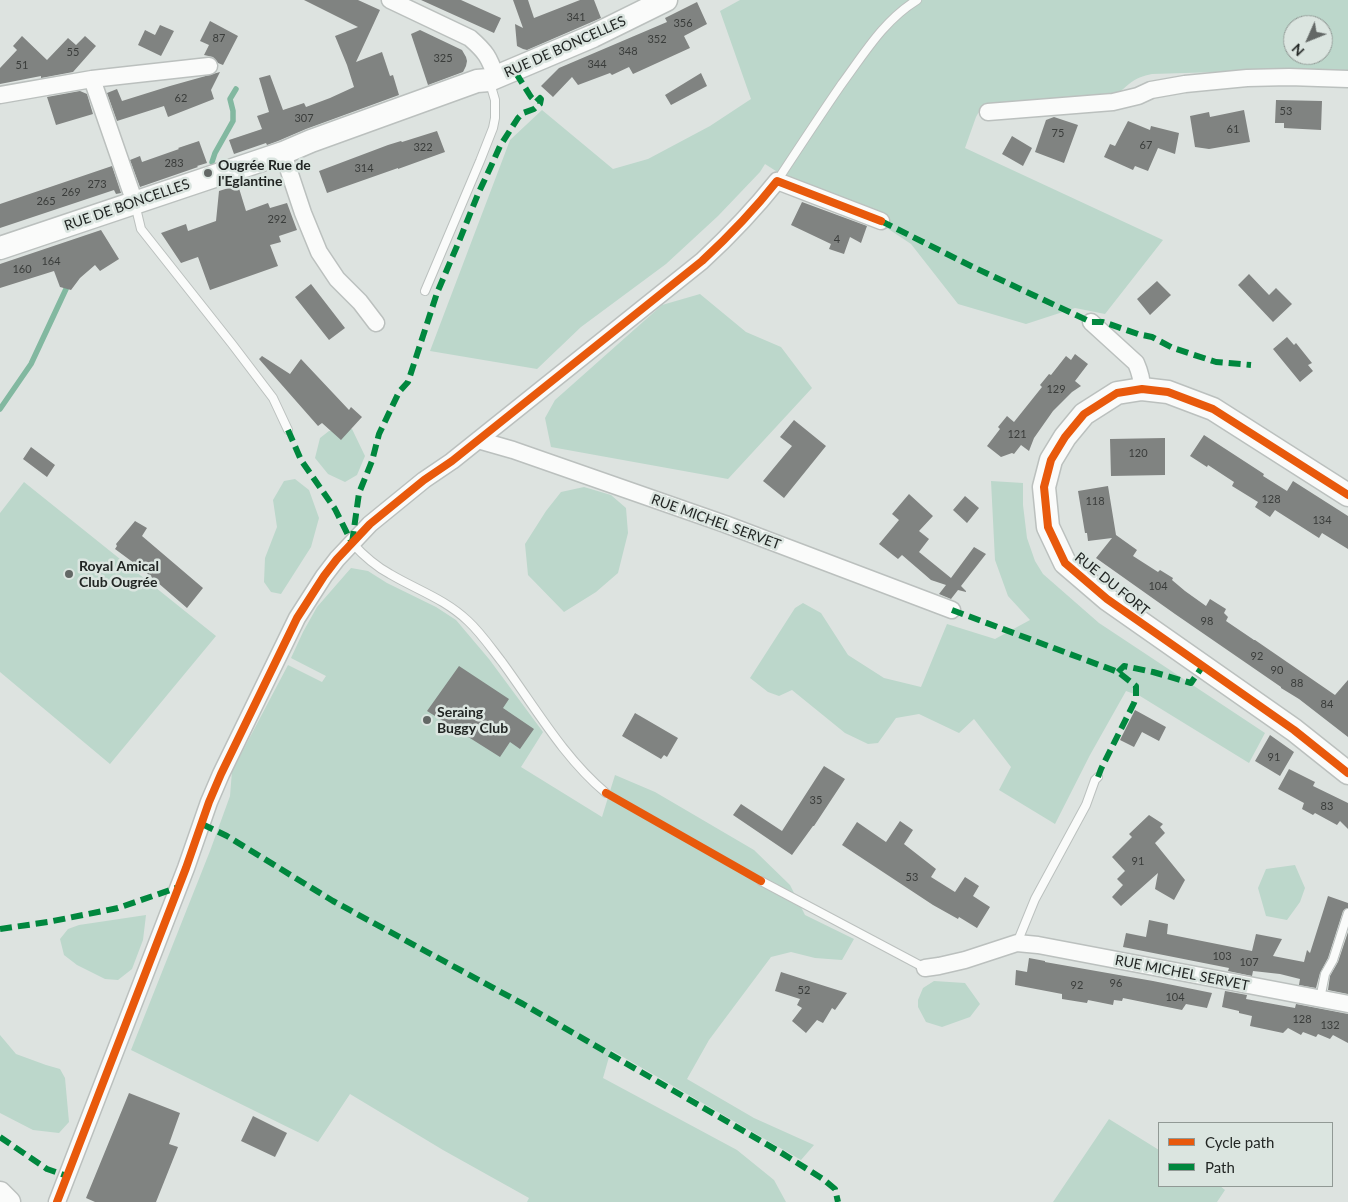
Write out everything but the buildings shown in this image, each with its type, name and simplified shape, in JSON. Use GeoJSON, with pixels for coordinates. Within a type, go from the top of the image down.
{"type":"FeatureCollection","features":[{"type":"Feature","properties":{"kind":"street"},"geometry":{"type":"LineString","coordinates":[[390,0],[470,38],[489,57],[493,79]]}},
{"type":"Feature","properties":{"kind":"street","name":"RUE DE BONCELLES"},"geometry":{"type":"LineString","coordinates":[[0,248],[283,153],[311,141],[478,81],[493,79],[593,36],[656,2]]}},
{"type":"Feature","properties":{"kind":"street"},"geometry":{"type":"LineString","coordinates":[[0,95],[92,78],[209,66]]}},
{"type":"Feature","properties":{"kind":"street"},"geometry":{"type":"LineString","coordinates":[[92,78],[135,203]]}},
{"type":"Feature","properties":{"kind":"street"},"geometry":{"type":"LineString","coordinates":[[988,112],[1112,102],[1138,96],[1151,90],[1185,84],[1247,78],[1348,78]]}},
{"type":"Feature","properties":{"kind":"street"},"geometry":{"type":"LineString","coordinates":[[283,153],[319,252],[337,279],[360,302],[376,322]]}},
{"type":"Feature","properties":{"kind":"street"},"geometry":{"type":"LineString","coordinates":[[57,1202],[184,875],[209,802],[297,618],[324,576],[370,524],[392,505],[452,461],[702,261],[758,205],[777,181],[881,221]]}},
{"type":"Feature","properties":{"kind":"street"},"geometry":{"type":"LineString","coordinates":[[1090,322],[1136,363],[1140,371],[1142,389]]}},
{"type":"Feature","properties":{"kind":"street","name":"RUE DU FORT"},"geometry":{"type":"LineString","coordinates":[[1348,495],[1214,409],[1168,392],[1142,389],[1118,393],[1084,414],[1064,437],[1051,460],[1044,487],[1048,526],[1065,563],[1107,599],[1294,730],[1348,773]]}},
{"type":"Feature","properties":{"kind":"street","name":"RUE MICHEL SERVET"},"geometry":{"type":"LineString","coordinates":[[478,440],[514,450],[725,524],[952,610]]}},
{"type":"Feature","properties":{"kind":"street","name":"RUE MICHEL SERVET"},"geometry":{"type":"LineString","coordinates":[[925,968],[965,960],[1017,943],[1038,945],[1348,1004]]}},
{"type":"Feature","properties":{"kind":"street"},"geometry":{"type":"LineString","coordinates":[[0,1193],[9,1202]]}},
{"type":"Feature","properties":{"kind":"lane"},"geometry":{"type":"LineString","coordinates":[[777,181],[875,38],[898,13],[917,0]]}},
{"type":"Feature","properties":{"kind":"lane","name":"RUE DE BONCELLES"},"geometry":{"type":"LineString","coordinates":[[425,291],[493,128],[495,118],[493,79]]}},
{"type":"Feature","properties":{"kind":"lane"},"geometry":{"type":"LineString","coordinates":[[135,203],[141,229],[273,398],[288,430]]}},
{"type":"Feature","properties":{"kind":"lane"},"geometry":{"type":"LineString","coordinates":[[352,543],[382,570],[442,600],[468,621],[478,631],[574,762],[606,792]]}},
{"type":"Feature","properties":{"kind":"lane"},"geometry":{"type":"LineString","coordinates":[[1017,943],[1035,899],[1086,805],[1095,780],[1098,777]]}},
{"type":"Feature","properties":{"kind":"lane","name":"RUE MICHEL SERVET"},"geometry":{"type":"LineString","coordinates":[[761,881],[925,968]]}},
{"type":"Feature","properties":{"kind":"lane"},"geometry":{"type":"LineString","coordinates":[[1320,999],[1325,974],[1333,960],[1348,913]]}},
{"type":"Feature","properties":{"kind":"green space"},"geometry":{"type":"Polygon","coordinates":[[[740,0],[1348,0],[1348,70],[1152,74],[1134,80],[1109,98],[981,108],[965,148],[1163,240],[1105,314],[1075,308],[1026,324],[958,304],[911,244],[884,226],[790,180],[765,164],[760,172],[718,216],[666,264],[581,327],[537,369],[430,351],[510,140],[542,110],[613,169],[648,159],[710,126],[751,99],[720,11],[740,0]]]}},
{"type":"Feature","properties":{"kind":"green space"},"geometry":{"type":"Polygon","coordinates":[[[700,294],[746,332],[781,347],[812,388],[728,479],[551,447],[545,418],[555,400],[662,305],[700,294]]]}},
{"type":"Feature","properties":{"kind":"green space"},"geometry":{"type":"Polygon","coordinates":[[[352,429],[365,456],[357,475],[345,482],[328,474],[315,458],[320,438],[329,431],[352,429]]]}},
{"type":"Feature","properties":{"kind":"green space"},"geometry":{"type":"Polygon","coordinates":[[[295,479],[309,490],[319,518],[311,547],[281,594],[271,592],[264,582],[265,558],[277,527],[273,500],[284,481],[295,479]]]}},
{"type":"Feature","properties":{"kind":"green space"},"geometry":{"type":"Polygon","coordinates":[[[991,481],[1023,483],[1023,505],[1027,538],[1035,561],[1043,574],[1099,623],[1265,733],[1249,763],[1140,696],[1126,691],[1090,755],[1055,824],[999,790],[1011,767],[974,719],[959,733],[919,714],[896,718],[878,743],[868,744],[845,733],[792,690],[779,696],[768,692],[750,678],[795,608],[803,603],[821,613],[848,655],[884,678],[921,687],[947,624],[995,639],[1030,620],[1008,596],[995,560],[991,481]]]}},
{"type":"Feature","properties":{"kind":"green space","name":"Royal Amical Club Ougrée"},"geometry":{"type":"Polygon","coordinates":[[[24,482],[216,636],[110,764],[0,672],[0,513],[24,482]]]}},
{"type":"Feature","properties":{"kind":"green space"},"geometry":{"type":"Polygon","coordinates":[[[584,487],[611,495],[626,508],[628,533],[618,573],[596,592],[564,612],[528,575],[525,544],[546,511],[561,492],[584,487]]]}},
{"type":"Feature","properties":{"kind":"green space"},"geometry":{"type":"Polygon","coordinates":[[[351,568],[368,571],[387,583],[436,607],[456,620],[489,659],[543,732],[521,767],[602,817],[615,775],[655,792],[754,850],[790,885],[805,915],[854,939],[842,960],[815,958],[791,952],[771,957],[709,1040],[687,1079],[754,1118],[814,1145],[801,1160],[611,1050],[603,1078],[737,1150],[774,1180],[786,1202],[527,1202],[529,1198],[443,1150],[350,1094],[318,1142],[131,1050],[230,796],[232,771],[288,665],[322,682],[326,676],[291,658],[317,607],[351,568]]]}},
{"type":"Feature","properties":{"kind":"green space"},"geometry":{"type":"Polygon","coordinates":[[[1295,865],[1305,888],[1300,902],[1287,920],[1266,916],[1258,888],[1266,869],[1295,865]]]}},
{"type":"Feature","properties":{"kind":"green space"},"geometry":{"type":"Polygon","coordinates":[[[146,915],[143,940],[132,969],[118,980],[105,979],[77,965],[64,955],[60,939],[68,929],[79,925],[146,915]]]}},
{"type":"Feature","properties":{"kind":"green space"},"geometry":{"type":"Polygon","coordinates":[[[934,981],[965,983],[980,1004],[970,1017],[942,1027],[926,1022],[918,1007],[918,1000],[923,988],[934,981]]]}},
{"type":"Feature","properties":{"kind":"green space"},"geometry":{"type":"Polygon","coordinates":[[[0,1035],[16,1054],[60,1069],[65,1078],[69,1122],[59,1133],[33,1130],[0,1113],[0,1035]]]}},
{"type":"Feature","properties":{"kind":"green space"},"geometry":{"type":"Polygon","coordinates":[[[1109,1119],[1158,1149],[1158,1187],[1221,1187],[1225,1190],[1217,1202],[1053,1202],[1109,1119]]]}},
{"type":"Feature","properties":{"kind":"waterway"},"geometry":{"type":"LineString","coordinates":[[212,162],[233,121],[230,99],[236,89]]}},
{"type":"Feature","properties":{"kind":"waterway"},"geometry":{"type":"LineString","coordinates":[[0,409],[31,364],[66,289]]}},
{"type":"Feature","properties":{"kind":"marked path"},"geometry":{"type":"LineString","coordinates":[[352,543],[359,493],[372,461],[379,434],[399,392],[408,382],[437,293],[478,194],[500,146],[518,118],[523,113],[534,109],[540,104],[541,99],[536,102],[531,97],[514,70]]}},
{"type":"Feature","properties":{"kind":"marked path"},"geometry":{"type":"LineString","coordinates":[[881,221],[971,266],[1091,322],[1103,322],[1152,337],[1173,348],[1216,362],[1251,365]]}},
{"type":"Feature","properties":{"kind":"marked path"},"geometry":{"type":"LineString","coordinates":[[288,430],[301,460],[335,509],[352,543]]}},
{"type":"Feature","properties":{"kind":"marked path"},"geometry":{"type":"LineString","coordinates":[[952,610],[1118,672],[1136,686],[1134,703],[1098,777]]}},
{"type":"Feature","properties":{"kind":"marked path"},"geometry":{"type":"LineString","coordinates":[[1118,672],[1124,666],[1191,683],[1202,667]]}},
{"type":"Feature","properties":{"kind":"marked path"},"geometry":{"type":"LineString","coordinates":[[202,824],[227,836],[333,901],[523,1004],[780,1152],[823,1179],[835,1189],[838,1202]]}},
{"type":"Feature","properties":{"kind":"marked path"},"geometry":{"type":"LineString","coordinates":[[0,929],[48,922],[118,908],[179,887]]}},
{"type":"Feature","properties":{"kind":"marked path"},"geometry":{"type":"LineString","coordinates":[[0,1137],[47,1169],[67,1176]]}},
{"type":"Feature","properties":{"kind":"cycle path"},"geometry":{"type":"LineString","coordinates":[[57,1202],[221,774],[297,618],[337,559],[370,524],[424,480],[452,461],[702,261],[741,222],[777,181],[881,221]]}},
{"type":"Feature","properties":{"kind":"cycle path"},"geometry":{"type":"LineString","coordinates":[[1348,495],[1213,409],[1168,392],[1142,389],[1117,393],[1084,414],[1065,437],[1051,460],[1044,487],[1048,527],[1065,563],[1107,599],[1294,730],[1348,773]]}},
{"type":"Feature","properties":{"kind":"cycle path"},"geometry":{"type":"LineString","coordinates":[[606,793],[761,881]]}},
{"type":"Feature","properties":{"kind":"place","name":"Ougrée Rue de l'Eglantine"},"geometry":{"type":"Point","coordinates":[208,173]}},
{"type":"Feature","properties":{"kind":"place","name":"Royal Amical Club Ougrée"},"geometry":{"type":"Point","coordinates":[69,574]}},
{"type":"Feature","properties":{"kind":"place","name":"Seraing Buggy Club"},"geometry":{"type":"Point","coordinates":[427,720]}}]}
